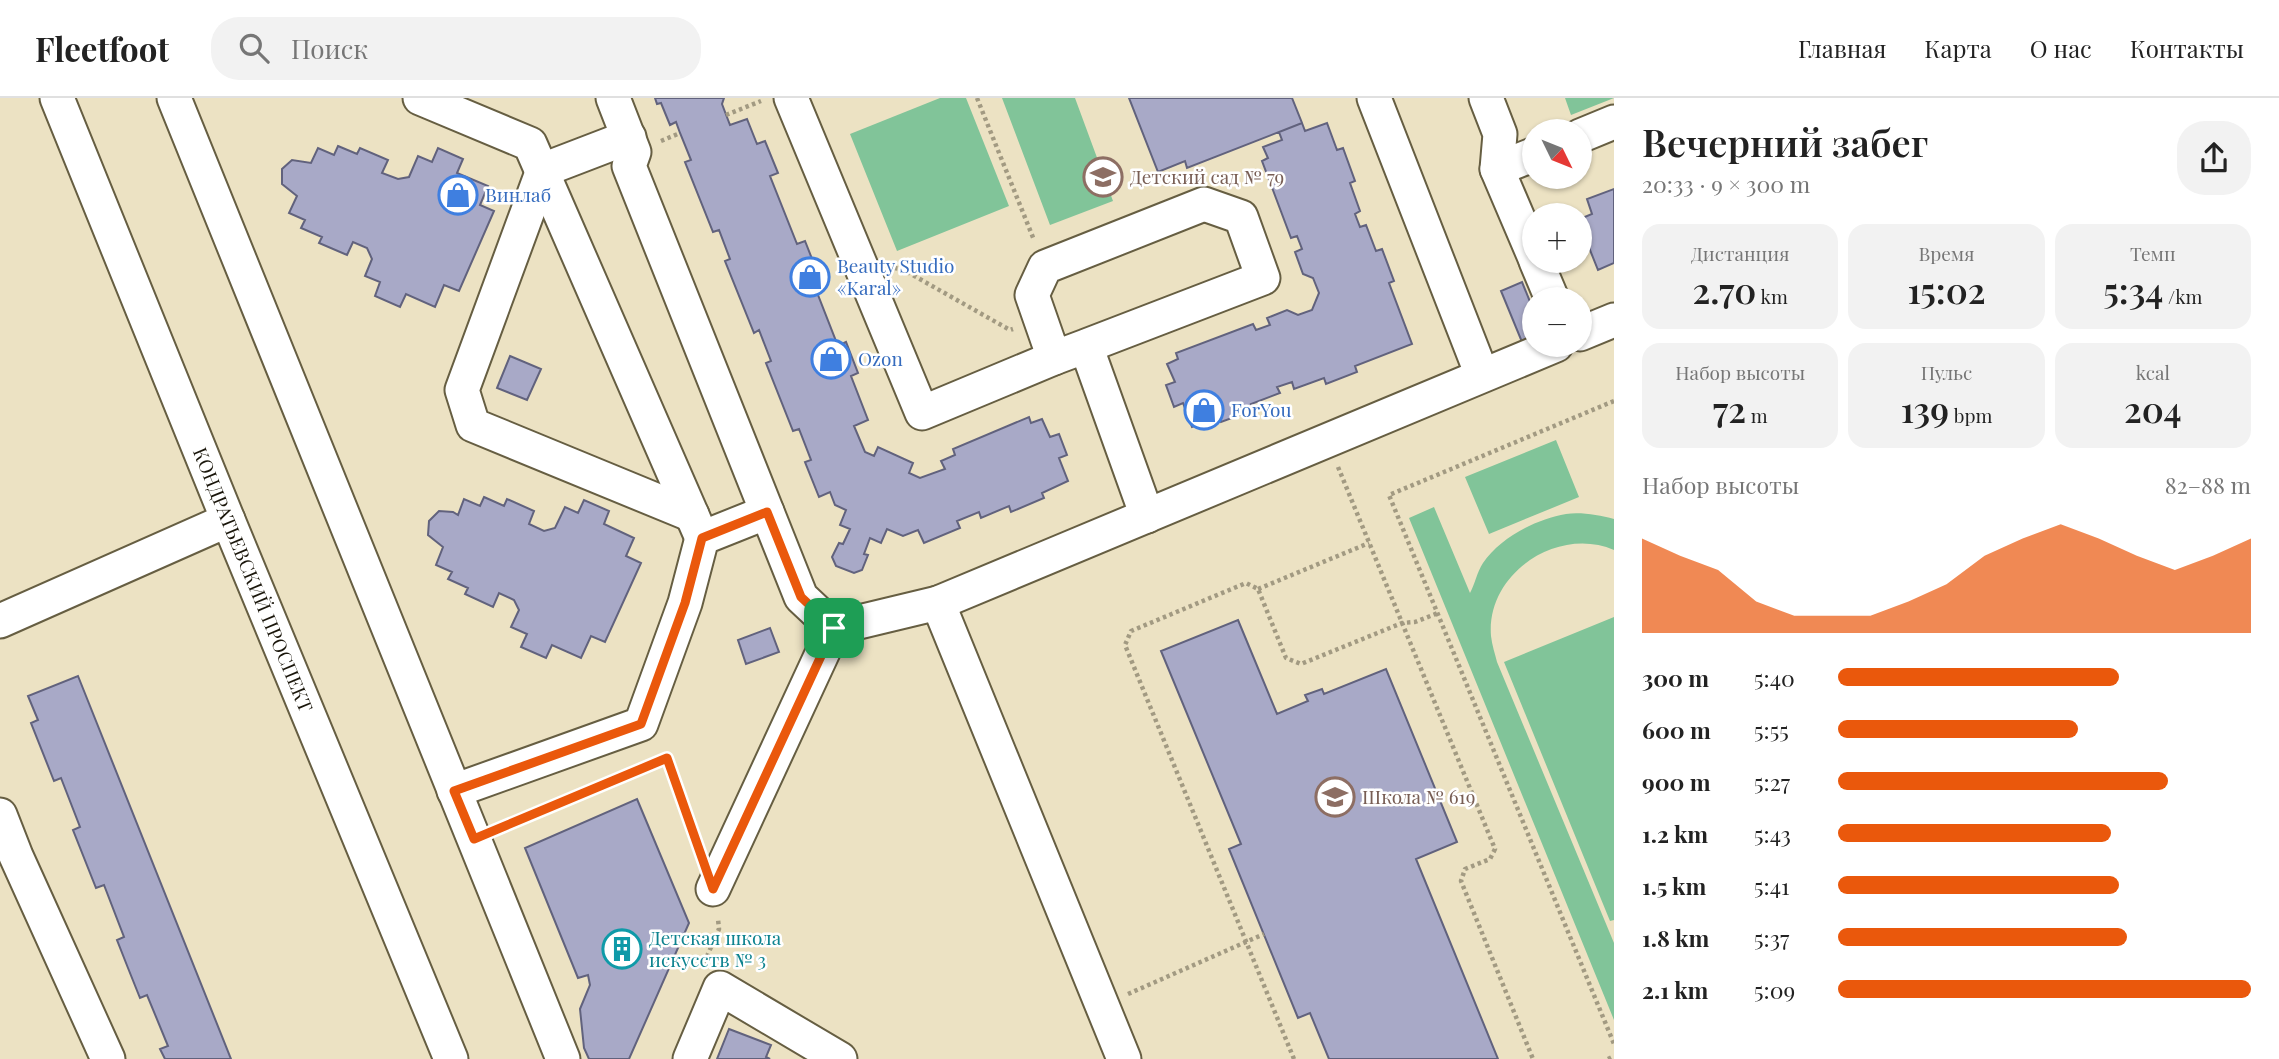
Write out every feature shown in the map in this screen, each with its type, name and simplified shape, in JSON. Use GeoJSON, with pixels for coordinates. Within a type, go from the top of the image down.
{"type":"FeatureCollection","features":[{"type":"Feature","properties":{"kind":"street"},"geometry":{"type":"LineString","coordinates":[[174,98],[563,1059]]}},
{"type":"Feature","properties":{"kind":"street"},"geometry":{"type":"LineString","coordinates":[[420,98],[530,144],[697,526],[685,603],[641,724],[454,791]]}},
{"type":"Feature","properties":{"kind":"street"},"geometry":{"type":"LineString","coordinates":[[613,98],[634,152],[629,166],[801,597],[834,628]]}},
{"type":"Feature","properties":{"kind":"street"},"geometry":{"type":"LineString","coordinates":[[791,98],[922,413],[1054,358],[1263,278],[1241,217],[1204,204],[1045,267],[1032,295],[1054,358]]}},
{"type":"Feature","properties":{"kind":"street"},"geometry":{"type":"LineString","coordinates":[[1374,98],[1482,376]]}},
{"type":"Feature","properties":{"kind":"street"},"geometry":{"type":"LineString","coordinates":[[1486,98],[1500,134],[1497,169],[1522,228]]}},
{"type":"Feature","properties":{"kind":"street","name":"КОНДРАТЬЕВСКИЙ ПРОСПЕКТ"},"geometry":{"type":"LineString","coordinates":[[68,101],[228,520],[451,1059]]}},
{"type":"Feature","properties":{"kind":"street"},"geometry":{"type":"LineString","coordinates":[[1592,131],[1614,122]]}},
{"type":"Feature","properties":{"kind":"street"},"geometry":{"type":"LineString","coordinates":[[629,138],[543,170],[462,390],[473,425],[697,526],[767,512]]}},
{"type":"Feature","properties":{"kind":"street"},"geometry":{"type":"LineString","coordinates":[[1497,169],[1522,159]]}},
{"type":"Feature","properties":{"kind":"street"},"geometry":{"type":"LineString","coordinates":[[1592,329],[1614,320]]}},
{"type":"Feature","properties":{"kind":"street"},"geometry":{"type":"LineString","coordinates":[[1086,346],[1147,516]]}},
{"type":"Feature","properties":{"kind":"street"},"geometry":{"type":"LineString","coordinates":[[834,628],[938,603],[1527,357]]}},
{"type":"Feature","properties":{"kind":"street"},"geometry":{"type":"LineString","coordinates":[[0,621],[228,520]]}},
{"type":"Feature","properties":{"kind":"street"},"geometry":{"type":"LineString","coordinates":[[938,603],[1124,1059]]}},
{"type":"Feature","properties":{"kind":"street"},"geometry":{"type":"LineString","coordinates":[[713,889],[834,628]]}},
{"type":"Feature","properties":{"kind":"street"},"geometry":{"type":"LineString","coordinates":[[0,815],[8,861],[108,1059]]}},
{"type":"Feature","properties":{"kind":"street"},"geometry":{"type":"LineString","coordinates":[[690,1059],[720,988],[837,1058]]}},
{"type":"Feature","properties":{"kind":"path"},"geometry":{"type":"LineString","coordinates":[[726,115],[768,98]]}},
{"type":"Feature","properties":{"kind":"path"},"geometry":{"type":"LineString","coordinates":[[977,98],[1045,267]]}},
{"type":"Feature","properties":{"kind":"path"},"geometry":{"type":"LineString","coordinates":[[859,261],[902,269],[1010,330],[1040,317]]}},
{"type":"Feature","properties":{"kind":"path"},"geometry":{"type":"LineString","coordinates":[[1614,401],[1389,495],[1614,1044]]}},
{"type":"Feature","properties":{"kind":"path"},"geometry":{"type":"LineString","coordinates":[[1327,440],[1495,849],[1490,859],[1465,869],[1461,881],[1533,1059]]}},
{"type":"Feature","properties":{"kind":"path"},"geometry":{"type":"LineString","coordinates":[[1258,589],[1369,543]]}},
{"type":"Feature","properties":{"kind":"path"},"geometry":{"type":"LineString","coordinates":[[1294,1059],[1125,645],[1131,631],[1246,583],[1258,589],[1286,658],[1301,664],[1402,623],[1415,622],[1438,613]]}},
{"type":"Feature","properties":{"kind":"path"},"geometry":{"type":"LineString","coordinates":[[474,839],[667,758],[713,889],[719,929],[703,964]]}},
{"type":"Feature","properties":{"kind":"path"},"geometry":{"type":"LineString","coordinates":[[1102,1005],[1264,934]]}},
{"type":"Feature","properties":{"kind":"path"},"geometry":{"type":"LineString","coordinates":[[1608,1059],[1614,1056]]}},
{"type":"Feature","properties":{"kind":"green space"},"geometry":{"type":"Polygon","coordinates":[[[940,98],[966,98],[1009,206],[897,251],[850,134],[940,98]]]}},
{"type":"Feature","properties":{"kind":"green space"},"geometry":{"type":"Polygon","coordinates":[[[1002,98],[1075,98],[1113,201],[1050,225],[1002,98]]]}},
{"type":"Feature","properties":{"kind":"green space"},"geometry":{"type":"Polygon","coordinates":[[[1565,98],[1614,98],[1571,115],[1565,98]]]}},
{"type":"Feature","properties":{"kind":"green space"},"geometry":{"type":"Polygon","coordinates":[[[1556,440],[1579,497],[1489,534],[1465,477],[1556,440]]]}},
{"type":"Feature","properties":{"kind":"green space"},"geometry":{"type":"Polygon","coordinates":[[[1434,507],[1470,593],[1490,554],[1531,525],[1572,513],[1614,519],[1614,550],[1592,544],[1570,544],[1549,550],[1530,560],[1513,575],[1500,593],[1493,613],[1491,636],[1497,662],[1614,943],[1614,1020],[1409,518],[1434,507]]]}},
{"type":"Feature","properties":{"kind":"green space"},"geometry":{"type":"Polygon","coordinates":[[[1614,617],[1614,920],[1610,921],[1504,662],[1614,617]]]}},
{"type":"Feature","properties":{"kind":"building"},"geometry":{"type":"Polygon","coordinates":[[[655,98],[724,98],[722,104],[730,125],[747,119],[757,144],[765,141],[778,173],[770,176],[797,244],[805,241],[818,274],[811,277],[838,346],[846,342],[858,373],[851,376],[868,420],[854,426],[865,452],[874,456],[878,447],[913,463],[909,473],[920,478],[945,469],[941,461],[955,455],[953,449],[1029,417],[1031,423],[1042,419],[1050,437],[1059,434],[1067,455],[1059,458],[1068,481],[1042,493],[1044,498],[1011,512],[1009,506],[981,518],[979,512],[957,521],[960,528],[924,543],[918,530],[903,536],[887,529],[881,543],[870,538],[864,554],[868,555],[862,570],[854,573],[836,566],[832,557],[839,543],[843,544],[850,529],[840,525],[846,510],[835,505],[830,492],[819,497],[805,462],[811,460],[799,429],[793,431],[766,363],[771,361],[759,330],[754,333],[725,261],[730,259],[719,230],[713,232],[685,162],[691,160],[676,122],[670,125],[661,103],[657,104],[655,98]]]}},
{"type":"Feature","properties":{"kind":"building"},"geometry":{"type":"Polygon","coordinates":[[[1129,98],[1292,98],[1302,123],[1187,168],[1185,161],[1158,172],[1129,98]]]}},
{"type":"Feature","properties":{"kind":"building"},"geometry":{"type":"Polygon","coordinates":[[[1302,123],[1305,131],[1327,123],[1337,150],[1343,148],[1355,181],[1350,183],[1360,211],[1355,214],[1360,227],[1366,225],[1376,251],[1382,249],[1394,281],[1389,283],[1412,344],[1355,366],[1357,372],[1326,384],[1324,378],[1294,389],[1292,382],[1277,387],[1280,393],[1251,404],[1254,410],[1221,422],[1219,416],[1192,427],[1183,403],[1174,407],[1166,385],[1175,382],[1167,364],[1178,359],[1176,353],[1253,324],[1256,330],[1270,325],[1267,318],[1287,310],[1298,315],[1312,310],[1319,293],[1313,278],[1303,274],[1295,252],[1302,249],[1297,236],[1291,238],[1262,161],[1268,158],[1263,147],[1282,140],[1279,132],[1302,123]]]}},
{"type":"Feature","properties":{"kind":"building"},"geometry":{"type":"Polygon","coordinates":[[[338,146],[357,154],[360,148],[388,160],[382,173],[398,179],[409,177],[418,156],[432,162],[438,148],[463,159],[457,173],[488,186],[480,205],[494,211],[459,291],[444,285],[435,307],[406,294],[400,307],[375,296],[380,282],[365,276],[372,259],[367,248],[353,242],[347,255],[319,243],[322,237],[301,228],[305,220],[289,213],[297,196],[282,184],[282,169],[292,160],[311,163],[318,148],[334,155],[338,146]]]}},
{"type":"Feature","properties":{"kind":"building"},"geometry":{"type":"Polygon","coordinates":[[[1614,189],[1614,263],[1598,270],[1592,255],[1592,203],[1588,203],[1587,199],[1614,189]]]}},
{"type":"Feature","properties":{"kind":"building"},"geometry":{"type":"Polygon","coordinates":[[[1522,282],[1522,342],[1501,291],[1522,282]]]}},
{"type":"Feature","properties":{"kind":"building"},"geometry":{"type":"Polygon","coordinates":[[[510,356],[541,369],[527,400],[497,388],[510,356]]]}},
{"type":"Feature","properties":{"kind":"building"},"geometry":{"type":"Polygon","coordinates":[[[484,497],[504,506],[507,499],[534,511],[529,524],[544,531],[555,528],[565,507],[578,513],[584,500],[609,511],[604,524],[634,538],[626,556],[641,563],[605,642],[591,636],[581,658],[552,645],[546,658],[521,647],[527,634],[511,627],[519,610],[514,600],[499,593],[493,607],[465,594],[468,588],[448,579],[452,572],[436,565],[443,547],[428,535],[429,521],[439,511],[458,515],[464,499],[480,506],[484,497]]]}},
{"type":"Feature","properties":{"kind":"building"},"geometry":{"type":"Polygon","coordinates":[[[1238,620],[1277,714],[1308,701],[1305,695],[1322,689],[1324,694],[1386,669],[1457,842],[1416,859],[1498,1059],[1329,1059],[1310,1013],[1298,1018],[1229,849],[1241,844],[1161,651],[1238,620]]]}},
{"type":"Feature","properties":{"kind":"building"},"geometry":{"type":"Polygon","coordinates":[[[770,628],[779,652],[746,664],[738,640],[770,628]]]}},
{"type":"Feature","properties":{"kind":"building"},"geometry":{"type":"Polygon","coordinates":[[[78,676],[231,1059],[165,1059],[160,1049],[168,1046],[147,995],[140,998],[117,940],[124,937],[104,885],[96,888],[73,830],[80,827],[61,778],[54,781],[31,723],[38,720],[28,696],[78,676]]]}},
{"type":"Feature","properties":{"kind":"building","name":"Детская школа искусств № 3"},"geometry":{"type":"Polygon","coordinates":[[[637,799],[689,923],[629,1059],[589,1059],[584,1048],[580,1009],[590,985],[588,975],[578,978],[525,848],[637,799]]]}},
{"type":"Feature","properties":{"kind":"building"},"geometry":{"type":"Polygon","coordinates":[[[729,1029],[771,1045],[766,1057],[770,1059],[717,1059],[729,1029]]]}},
{"type":"Feature","properties":{"kind":"place","name":"Детский сад № 79"},"geometry":{"type":"Point","coordinates":[1103,177]}},
{"type":"Feature","properties":{"kind":"place","name":"Винлаб"},"geometry":{"type":"Point","coordinates":[458,195]}},
{"type":"Feature","properties":{"kind":"place","name":"Beauty Studio «Karal»"},"geometry":{"type":"Point","coordinates":[810,277]}},
{"type":"Feature","properties":{"kind":"place","name":"Ozon"},"geometry":{"type":"Point","coordinates":[831,359]}},
{"type":"Feature","properties":{"kind":"place","name":"ForYou"},"geometry":{"type":"Point","coordinates":[1204,410]}},
{"type":"Feature","properties":{"kind":"place","name":"Школа № 619"},"geometry":{"type":"Point","coordinates":[1335,797]}},
{"type":"Feature","properties":{"kind":"place","name":"Детская школа искусств № 3"},"geometry":{"type":"Point","coordinates":[622,949]}},
{"type":"Feature","properties":{"kind":"route"},"geometry":{"type":"LineString","coordinates":[[767,512],[801,597],[834,628],[713,889],[667,758],[474,839],[454,791],[641,724],[685,603],[702,538],[767,512]]}}]}
